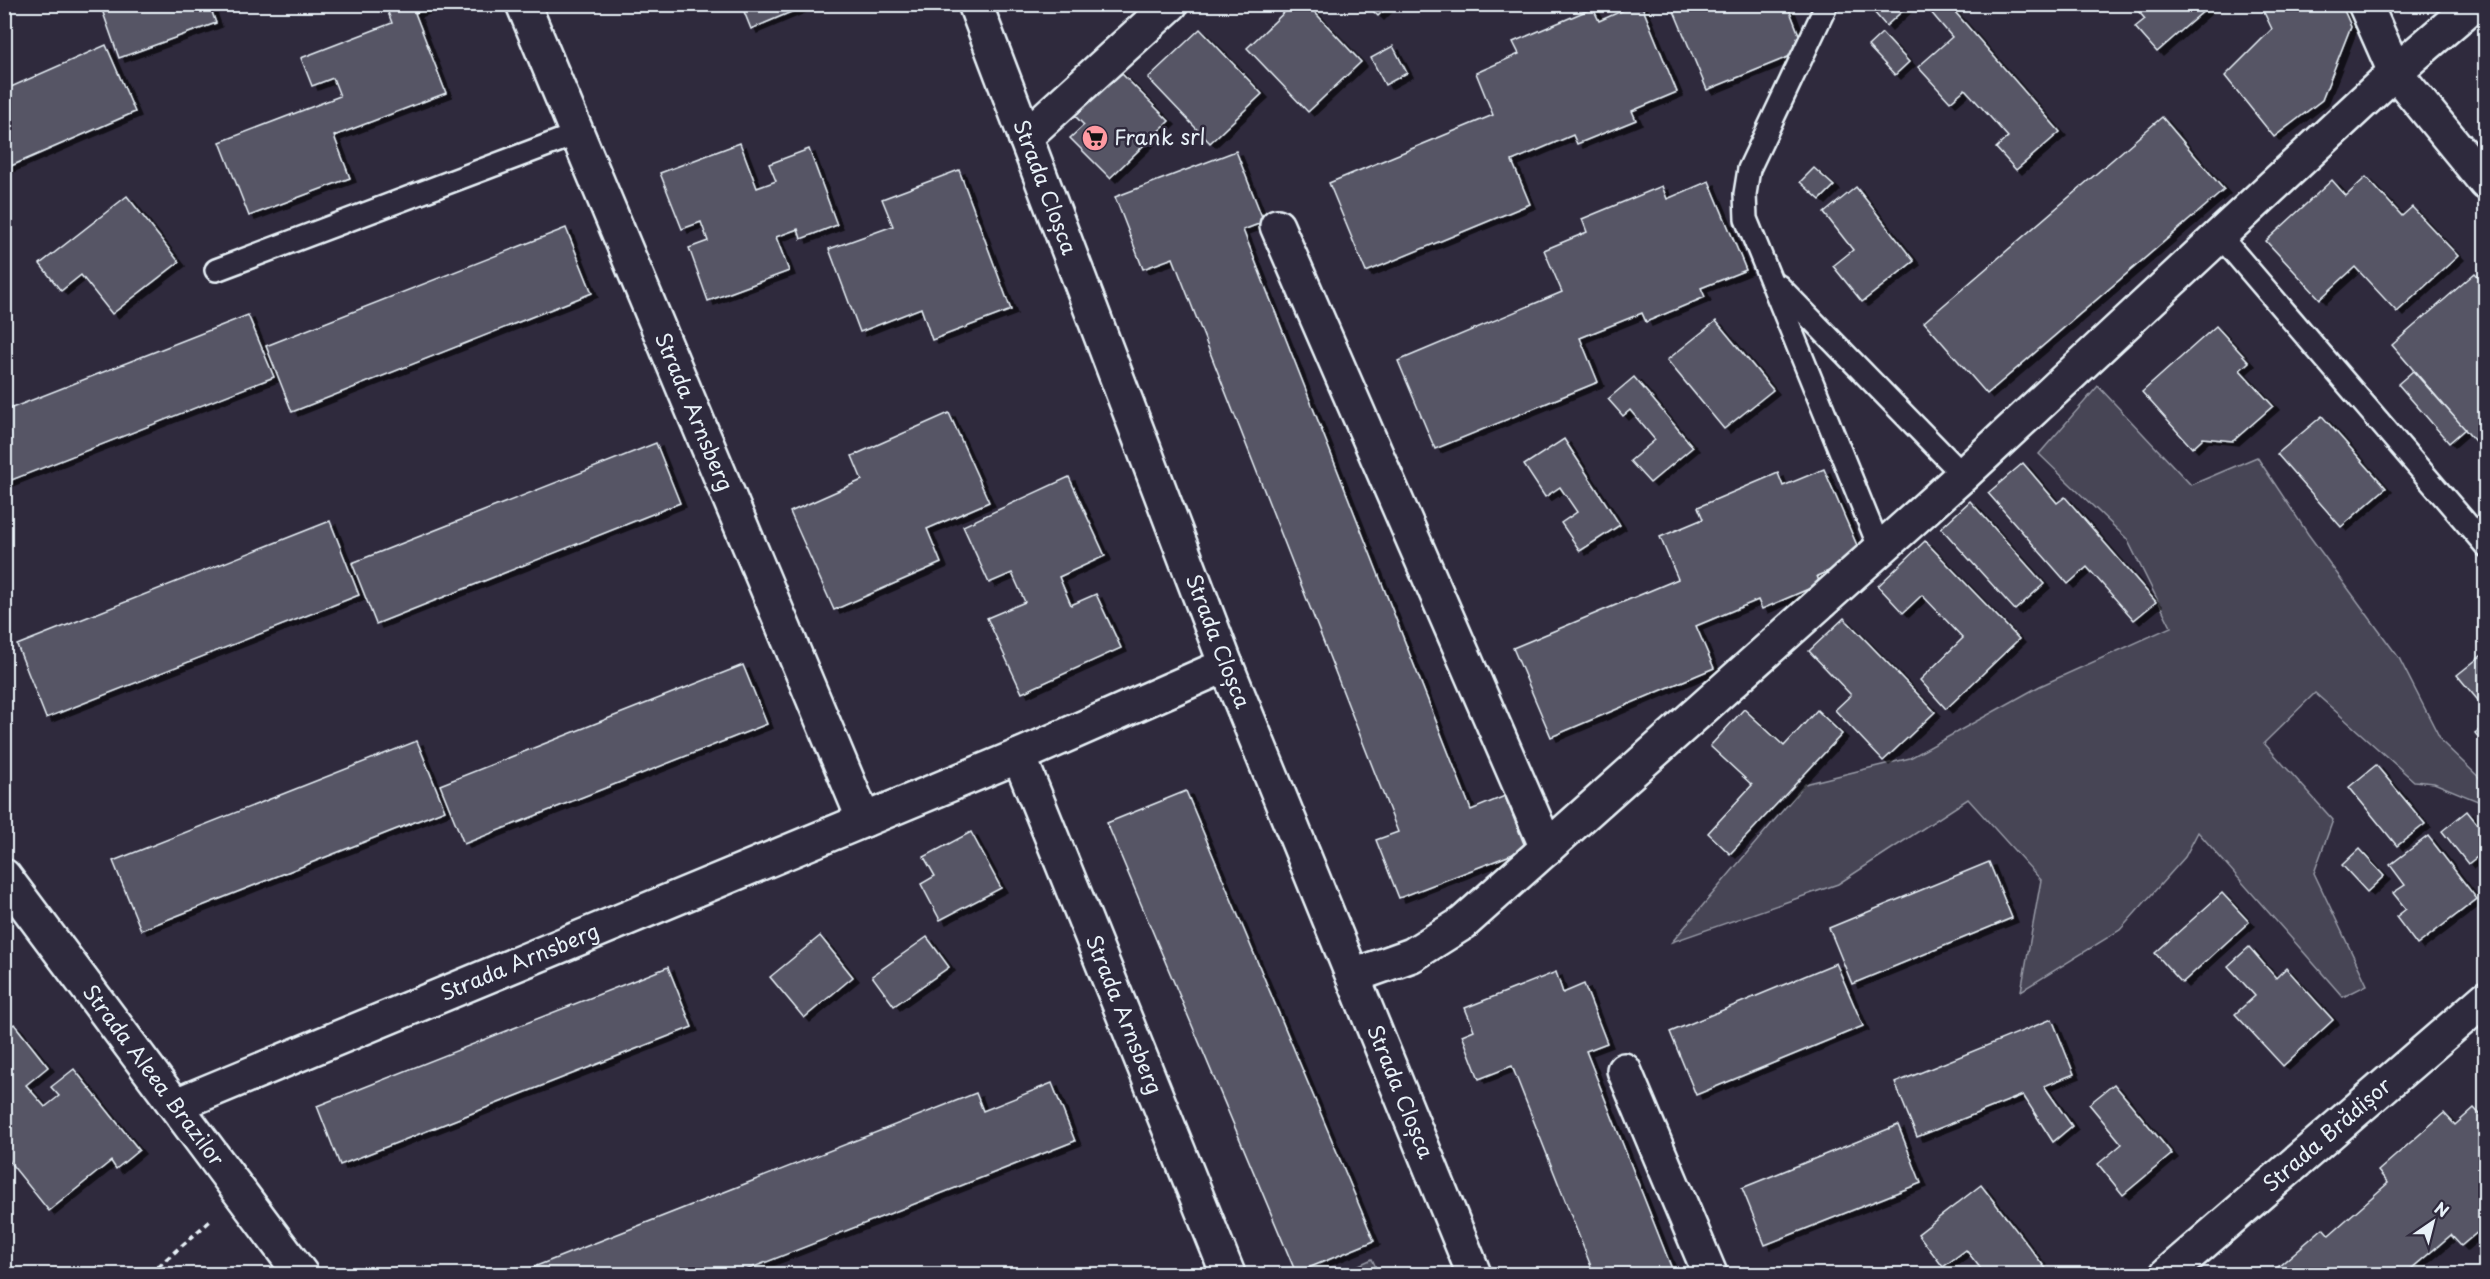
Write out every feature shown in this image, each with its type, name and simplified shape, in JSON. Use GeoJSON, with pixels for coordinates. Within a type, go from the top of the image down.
{"type":"FeatureCollection","features":[{"type":"Feature","properties":{"kind":"street","name":"Strada Arnsberg"},"geometry":{"type":"LineString","coordinates":[[523,4],[864,820]]}},
{"type":"Feature","properties":{"kind":"street","name":"Strada Cloșca"},"geometry":{"type":"LineString","coordinates":[[975,4],[1226,665],[1474,1275]]}},
{"type":"Feature","properties":{"kind":"street"},"geometry":{"type":"LineString","coordinates":[[1025,137],[1171,4]]}},
{"type":"Feature","properties":{"kind":"street"},"geometry":{"type":"LineString","coordinates":[[2364,4],[2395,72],[2486,183]]}},
{"type":"Feature","properties":{"kind":"street"},"geometry":{"type":"LineString","coordinates":[[1353,976],[1412,955],[1463,923],[1963,475],[2395,72],[2474,4]]}},
{"type":"Feature","properties":{"kind":"street"},"geometry":{"type":"LineString","coordinates":[[1277,226],[1547,848]]}},
{"type":"Feature","properties":{"kind":"street","name":"Strada Arnsberg"},"geometry":{"type":"LineString","coordinates":[[176,1105],[1019,756],[1226,665]]}},
{"type":"Feature","properties":{"kind":"street","name":"Strada Arnsberg"},"geometry":{"type":"LineString","coordinates":[[1019,756],[1228,1275]]}},
{"type":"Feature","properties":{"kind":"street","name":"Strada Aleea Brazilor"},"geometry":{"type":"LineString","coordinates":[[4,876],[301,1275]]}},
{"type":"Feature","properties":{"kind":"street","name":"Strada Brădișor"},"geometry":{"type":"LineString","coordinates":[[2167,1275],[2486,998]]}},
{"type":"Feature","properties":{"kind":"street"},"geometry":{"type":"LineString","coordinates":[[1623,1070],[1710,1275]]}},
{"type":"Feature","properties":{"kind":"lane"},"geometry":{"type":"LineString","coordinates":[[1827,4],[1749,169],[1745,194],[1746,219],[1773,280],[1880,549]]}},
{"type":"Feature","properties":{"kind":"lane"},"geometry":{"type":"LineString","coordinates":[[216,270],[577,134]]}},
{"type":"Feature","properties":{"kind":"lane"},"geometry":{"type":"LineString","coordinates":[[2220,236],[2486,546]]}},
{"type":"Feature","properties":{"kind":"lane"},"geometry":{"type":"LineString","coordinates":[[1773,280],[1963,475]]}},
{"type":"Feature","properties":{"kind":"path"},"geometry":{"type":"LineString","coordinates":[[150,1275],[241,1194]]}},
{"type":"Feature","properties":{"kind":"shaded area"},"geometry":{"type":"Polygon","coordinates":[[[2098,386],[2191,485],[2257,457],[2308,534],[2399,658],[2442,742],[2485,783],[2485,804],[2434,783],[2414,781],[2315,693],[2264,743],[2333,820],[2314,873],[2367,985],[2343,997],[2198,832],[2185,857],[2120,930],[2021,991],[2041,880],[1968,799],[1838,884],[1672,942],[1805,784],[1910,758],[2040,686],[2171,627],[2127,539],[2039,454],[2098,386]]]}},
{"type":"Feature","properties":{"kind":"shaded area"},"geometry":{"type":"Polygon","coordinates":[[[1372,1259],[1379,1274],[1339,1274],[1372,1259]]]}},
{"type":"Feature","properties":{"kind":"building"},"geometry":{"type":"Polygon","coordinates":[[[100,4],[209,4],[216,23],[119,58],[100,4]]]}},
{"type":"Feature","properties":{"kind":"building"},"geometry":{"type":"Polygon","coordinates":[[[385,4],[437,4],[415,13],[446,93],[334,136],[350,178],[249,216],[220,142],[340,96],[333,78],[312,86],[301,58],[392,23],[385,4]]]}},
{"type":"Feature","properties":{"kind":"building"},"geometry":{"type":"Polygon","coordinates":[[[741,4],[810,4],[751,29],[741,4]]]}},
{"type":"Feature","properties":{"kind":"building"},"geometry":{"type":"Polygon","coordinates":[[[1293,4],[1307,4],[1361,62],[1308,112],[1247,48],[1293,4]]]}},
{"type":"Feature","properties":{"kind":"building"},"geometry":{"type":"Polygon","coordinates":[[[1366,4],[1390,4],[1378,16],[1366,4]]]}},
{"type":"Feature","properties":{"kind":"building"},"geometry":{"type":"Polygon","coordinates":[[[1641,4],[1677,92],[1632,111],[1636,120],[1577,144],[1573,135],[1512,161],[1530,204],[1366,272],[1329,183],[1493,115],[1476,73],[1519,54],[1513,42],[1593,8],[1599,21],[1641,4]]]}},
{"type":"Feature","properties":{"kind":"building"},"geometry":{"type":"Polygon","coordinates":[[[1671,4],[1787,4],[1805,50],[1707,90],[1671,4]]]}},
{"type":"Feature","properties":{"kind":"building"},"geometry":{"type":"Polygon","coordinates":[[[1867,4],[1910,4],[1886,26],[1867,4]]]}},
{"type":"Feature","properties":{"kind":"building"},"geometry":{"type":"Polygon","coordinates":[[[1924,4],[1948,4],[2060,132],[2016,170],[1996,148],[2008,137],[1965,89],[1950,102],[1918,67],[1952,37],[1924,4]]]}},
{"type":"Feature","properties":{"kind":"building"},"geometry":{"type":"Polygon","coordinates":[[[2132,4],[2201,4],[2206,9],[2157,52],[2135,27],[2145,19],[2132,4]]]}},
{"type":"Feature","properties":{"kind":"building"},"geometry":{"type":"Polygon","coordinates":[[[2260,4],[2341,4],[2351,26],[2322,100],[2274,137],[2225,76],[2272,29],[2260,4]]]}},
{"type":"Feature","properties":{"kind":"building"},"geometry":{"type":"Polygon","coordinates":[[[1200,29],[1262,94],[1210,143],[1148,78],[1200,29]]]}},
{"type":"Feature","properties":{"kind":"building"},"geometry":{"type":"Polygon","coordinates":[[[1882,33],[1909,62],[1895,75],[1868,46],[1882,33]]]}},
{"type":"Feature","properties":{"kind":"building"},"geometry":{"type":"Polygon","coordinates":[[[106,45],[135,112],[4,169],[4,90],[106,45]]]}},
{"type":"Feature","properties":{"kind":"building"},"geometry":{"type":"Polygon","coordinates":[[[1393,46],[1407,73],[1385,85],[1371,58],[1393,46]]]}},
{"type":"Feature","properties":{"kind":"building"},"geometry":{"type":"Polygon","coordinates":[[[1118,70],[1169,121],[1110,178],[1070,138],[1084,125],[1073,114],[1118,70]]]}},
{"type":"Feature","properties":{"kind":"building"},"geometry":{"type":"Polygon","coordinates":[[[2162,117],[2224,190],[1987,394],[1924,322],[2162,117]]]}},
{"type":"Feature","properties":{"kind":"building"},"geometry":{"type":"Polygon","coordinates":[[[740,143],[757,188],[776,181],[769,164],[809,149],[837,225],[801,239],[798,229],[776,237],[789,271],[708,301],[689,248],[708,241],[701,222],[682,229],[660,173],[740,143]]]}},
{"type":"Feature","properties":{"kind":"building"},"geometry":{"type":"Polygon","coordinates":[[[1236,151],[1264,222],[1243,230],[1471,810],[1505,796],[1526,849],[1399,898],[1376,840],[1398,832],[1173,258],[1143,269],[1115,197],[1236,151]]]}},
{"type":"Feature","properties":{"kind":"building"},"geometry":{"type":"Polygon","coordinates":[[[1814,168],[1834,186],[1820,200],[1800,182],[1814,168]]]}},
{"type":"Feature","properties":{"kind":"building"},"geometry":{"type":"Polygon","coordinates":[[[959,170],[1011,310],[932,340],[921,308],[860,332],[829,249],[893,226],[882,199],[959,170]]]}},
{"type":"Feature","properties":{"kind":"building"},"geometry":{"type":"Polygon","coordinates":[[[2366,177],[2402,216],[2412,207],[2458,256],[2397,312],[2355,267],[2320,299],[2266,241],[2332,180],[2346,196],[2366,177]]]}},
{"type":"Feature","properties":{"kind":"building"},"geometry":{"type":"Polygon","coordinates":[[[1709,181],[1746,270],[1701,288],[1705,297],[1646,322],[1642,313],[1580,338],[1598,382],[1435,449],[1398,361],[1562,292],[1544,250],[1587,232],[1582,219],[1662,186],[1667,199],[1709,181]]]}},
{"type":"Feature","properties":{"kind":"building"},"geometry":{"type":"Polygon","coordinates":[[[1856,187],[1914,261],[1862,302],[1833,266],[1853,250],[1824,213],[1856,187]]]}},
{"type":"Feature","properties":{"kind":"building"},"geometry":{"type":"Polygon","coordinates":[[[127,196],[179,262],[112,314],[81,275],[61,291],[40,264],[127,196]]]}},
{"type":"Feature","properties":{"kind":"building"},"geometry":{"type":"Polygon","coordinates":[[[566,228],[592,293],[292,412],[266,346],[566,228]]]}},
{"type":"Feature","properties":{"kind":"building"},"geometry":{"type":"Polygon","coordinates":[[[2475,273],[2486,285],[2486,454],[2392,345],[2475,273]]]}},
{"type":"Feature","properties":{"kind":"building"},"geometry":{"type":"Polygon","coordinates":[[[248,315],[274,377],[4,483],[4,411],[248,315]]]}},
{"type":"Feature","properties":{"kind":"building"},"geometry":{"type":"Polygon","coordinates":[[[1716,321],[1773,390],[1724,429],[1667,360],[1716,321]]]}},
{"type":"Feature","properties":{"kind":"building"},"geometry":{"type":"Polygon","coordinates":[[[2216,326],[2249,362],[2240,370],[2273,406],[2233,441],[2203,438],[2192,448],[2142,392],[2216,326]]]}},
{"type":"Feature","properties":{"kind":"building"},"geometry":{"type":"Polygon","coordinates":[[[2413,371],[2465,429],[2449,443],[2398,384],[2413,371]]]}},
{"type":"Feature","properties":{"kind":"building"},"geometry":{"type":"Polygon","coordinates":[[[1634,377],[1693,447],[1650,483],[1630,461],[1655,440],[1630,410],[1623,416],[1608,399],[1634,377]]]}},
{"type":"Feature","properties":{"kind":"building"},"geometry":{"type":"Polygon","coordinates":[[[949,413],[989,502],[927,529],[941,563],[834,610],[790,512],[862,480],[852,456],[949,413]]]}},
{"type":"Feature","properties":{"kind":"building"},"geometry":{"type":"Polygon","coordinates":[[[2322,416],[2386,488],[2341,527],[2277,454],[2322,416]]]}},
{"type":"Feature","properties":{"kind":"building"},"geometry":{"type":"Polygon","coordinates":[[[1564,439],[1620,525],[1580,551],[1561,523],[1577,512],[1560,487],[1545,497],[1524,465],[1564,439]]]}},
{"type":"Feature","properties":{"kind":"building"},"geometry":{"type":"Polygon","coordinates":[[[656,443],[680,503],[376,624],[352,563],[656,443]]]}},
{"type":"Feature","properties":{"kind":"building"},"geometry":{"type":"Polygon","coordinates":[[[2023,463],[2057,503],[2065,497],[2156,602],[2134,620],[2087,567],[2068,584],[1988,493],[2023,463]]]}},
{"type":"Feature","properties":{"kind":"building"},"geometry":{"type":"Polygon","coordinates":[[[1824,469],[1862,557],[1817,576],[1820,584],[1762,609],[1758,600],[1696,626],[1714,668],[1551,737],[1513,648],[1678,579],[1660,537],[1703,519],[1698,507],[1778,473],[1783,486],[1824,469]]]}},
{"type":"Feature","properties":{"kind":"building"},"geometry":{"type":"Polygon","coordinates":[[[1069,477],[1105,556],[1059,577],[1071,605],[1096,594],[1121,648],[1022,693],[987,618],[1025,602],[1012,573],[989,583],[963,526],[1069,477]]]}},
{"type":"Feature","properties":{"kind":"building"},"geometry":{"type":"Polygon","coordinates":[[[1970,501],[2044,584],[2015,610],[1941,528],[1970,501]]]}},
{"type":"Feature","properties":{"kind":"building"},"geometry":{"type":"Polygon","coordinates":[[[330,521],[359,595],[46,718],[17,645],[330,521]]]}},
{"type":"Feature","properties":{"kind":"building"},"geometry":{"type":"Polygon","coordinates":[[[1925,541],[2019,639],[1946,709],[1920,680],[1963,638],[1922,595],[1903,613],[1878,586],[1925,541]]]}},
{"type":"Feature","properties":{"kind":"building"},"geometry":{"type":"Polygon","coordinates":[[[1844,618],[1935,712],[1883,761],[1835,710],[1851,695],[1809,651],[1844,618]]]}},
{"type":"Feature","properties":{"kind":"building"},"geometry":{"type":"Polygon","coordinates":[[[2486,652],[2486,710],[2457,675],[2486,652]]]}},
{"type":"Feature","properties":{"kind":"building"},"geometry":{"type":"Polygon","coordinates":[[[743,665],[767,724],[464,844],[440,785],[743,665]]]}},
{"type":"Feature","properties":{"kind":"building"},"geometry":{"type":"Polygon","coordinates":[[[1744,709],[1784,746],[1817,710],[1842,734],[1730,854],[1708,833],[1752,785],[1710,746],[1744,709]]]}},
{"type":"Feature","properties":{"kind":"building"},"geometry":{"type":"Polygon","coordinates":[[[2486,725],[2486,747],[2475,733],[2486,725]]]}},
{"type":"Feature","properties":{"kind":"building"},"geometry":{"type":"Polygon","coordinates":[[[417,741],[445,810],[141,930],[113,861],[417,741]]]}},
{"type":"Feature","properties":{"kind":"building"},"geometry":{"type":"Polygon","coordinates":[[[2376,765],[2425,824],[2397,846],[2349,787],[2376,765]]]}},
{"type":"Feature","properties":{"kind":"building"},"geometry":{"type":"Polygon","coordinates":[[[1186,791],[1374,1241],[1296,1273],[1107,823],[1186,791]]]}},
{"type":"Feature","properties":{"kind":"building"},"geometry":{"type":"Polygon","coordinates":[[[2467,811],[2486,835],[2486,850],[2468,864],[2442,831],[2467,811]]]}},
{"type":"Feature","properties":{"kind":"building"},"geometry":{"type":"Polygon","coordinates":[[[971,832],[1001,888],[940,920],[921,884],[935,876],[924,857],[971,832]]]}},
{"type":"Feature","properties":{"kind":"building"},"geometry":{"type":"Polygon","coordinates":[[[2428,836],[2477,899],[2417,945],[2396,917],[2406,909],[2393,893],[2405,885],[2390,865],[2428,836]]]}},
{"type":"Feature","properties":{"kind":"building"},"geometry":{"type":"Polygon","coordinates":[[[2359,849],[2384,876],[2367,892],[2342,865],[2359,849]]]}},
{"type":"Feature","properties":{"kind":"building"},"geometry":{"type":"Polygon","coordinates":[[[1989,862],[2012,918],[1852,984],[1829,928],[1989,862]]]}},
{"type":"Feature","properties":{"kind":"building"},"geometry":{"type":"Polygon","coordinates":[[[2222,893],[2249,922],[2182,983],[2155,953],[2222,893]]]}},
{"type":"Feature","properties":{"kind":"building"},"geometry":{"type":"Polygon","coordinates":[[[820,936],[853,977],[804,1018],[770,977],[820,936]]]}},
{"type":"Feature","properties":{"kind":"building"},"geometry":{"type":"Polygon","coordinates":[[[927,937],[949,967],[894,1006],[872,976],[927,937]]]}},
{"type":"Feature","properties":{"kind":"building"},"geometry":{"type":"Polygon","coordinates":[[[2249,947],[2276,978],[2286,968],[2333,1020],[2283,1066],[2235,1014],[2255,996],[2228,966],[2249,947]]]}},
{"type":"Feature","properties":{"kind":"building"},"geometry":{"type":"Polygon","coordinates":[[[1836,963],[1863,1026],[1696,1095],[1670,1032],[1836,963]]]}},
{"type":"Feature","properties":{"kind":"building"},"geometry":{"type":"Polygon","coordinates":[[[668,967],[692,1027],[340,1165],[317,1106],[668,967]]]}},
{"type":"Feature","properties":{"kind":"building"},"geometry":{"type":"Polygon","coordinates":[[[1556,972],[1563,993],[1584,984],[1607,1043],[1586,1051],[1674,1274],[1594,1274],[1512,1066],[1479,1079],[1462,1035],[1474,1030],[1465,1008],[1556,972]]]}},
{"type":"Feature","properties":{"kind":"building"},"geometry":{"type":"Polygon","coordinates":[[[2052,1019],[2074,1074],[2044,1086],[2072,1126],[2053,1142],[2023,1095],[1917,1137],[1895,1083],[2052,1019]]]}},
{"type":"Feature","properties":{"kind":"building"},"geometry":{"type":"Polygon","coordinates":[[[14,1024],[48,1067],[26,1085],[45,1107],[59,1096],[51,1087],[74,1069],[139,1150],[116,1169],[111,1161],[49,1211],[4,1155],[4,1032],[14,1024]]]}},
{"type":"Feature","properties":{"kind":"building"},"geometry":{"type":"Polygon","coordinates":[[[1052,1083],[1075,1141],[736,1274],[516,1274],[976,1093],[983,1111],[1052,1083]]]}},
{"type":"Feature","properties":{"kind":"building"},"geometry":{"type":"Polygon","coordinates":[[[2114,1084],[2172,1154],[2123,1195],[2098,1164],[2122,1144],[2089,1104],[2114,1084]]]}},
{"type":"Feature","properties":{"kind":"building"},"geometry":{"type":"Polygon","coordinates":[[[2474,1108],[2486,1121],[2486,1225],[2461,1246],[2451,1235],[2405,1274],[2270,1274],[2323,1228],[2329,1235],[2388,1183],[2378,1171],[2444,1113],[2455,1125],[2474,1108]]]}},
{"type":"Feature","properties":{"kind":"building"},"geometry":{"type":"Polygon","coordinates":[[[1898,1125],[1921,1183],[1765,1245],[1742,1188],[1898,1125]]]}},
{"type":"Feature","properties":{"kind":"building"},"geometry":{"type":"Polygon","coordinates":[[[1981,1185],[2050,1274],[1985,1274],[1966,1250],[1943,1267],[1918,1234],[1981,1185]]]}},
{"type":"Feature","properties":{"kind":"place","name":"Frank srl"},"geometry":{"type":"Point","coordinates":[1095,138]}}]}
